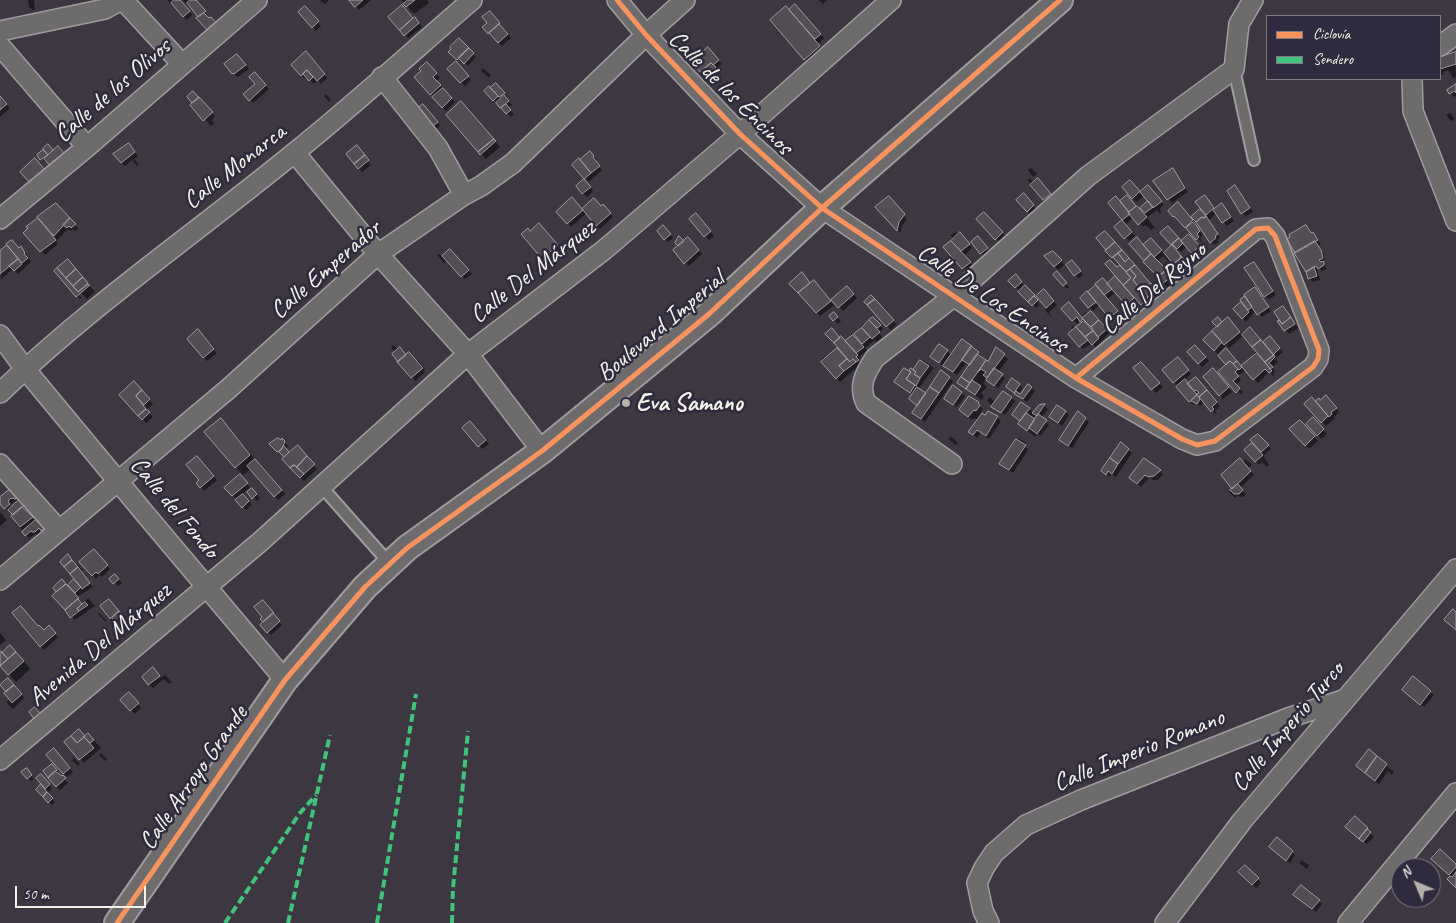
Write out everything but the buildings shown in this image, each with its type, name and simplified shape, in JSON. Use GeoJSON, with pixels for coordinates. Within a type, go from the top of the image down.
{"type":"FeatureCollection","features":[{"type":"Feature","properties":{"kind":"street"},"geometry":{"type":"LineString","coordinates":[[0,31],[105,9],[122,0],[182,64]]}},
{"type":"Feature","properties":{"kind":"street","name":"Calle de los Olivos"},"geometry":{"type":"LineString","coordinates":[[0,218],[257,0]]}},
{"type":"Feature","properties":{"kind":"street","name":"Calle Monarca"},"geometry":{"type":"LineString","coordinates":[[0,393],[25,369],[112,295],[295,153],[472,0]]}},
{"type":"Feature","properties":{"kind":"street","name":"Calle de los Encinos"},"geometry":{"type":"LineString","coordinates":[[617,0],[646,35],[740,134],[822,208]]}},
{"type":"Feature","properties":{"kind":"street","name":"Calle Emperador"},"geometry":{"type":"LineString","coordinates":[[0,580],[227,390],[378,254],[513,164],[646,35],[686,0]]}},
{"type":"Feature","properties":{"kind":"street","name":"Calle Del Márquez"},"geometry":{"type":"LineString","coordinates":[[208,587],[468,354],[604,250],[740,134],[891,0]]}},
{"type":"Feature","properties":{"kind":"street","name":"Boulevard Imperial"},"geometry":{"type":"LineString","coordinates":[[285,680],[365,587],[407,548],[542,451],[709,314],[822,208],[1060,0]]}},
{"type":"Feature","properties":{"kind":"street"},"geometry":{"type":"LineString","coordinates":[[952,464],[866,404],[862,385],[866,372],[875,358],[954,296],[1088,176],[1234,69],[1239,24],[1253,0]]}},
{"type":"Feature","properties":{"kind":"street"},"geometry":{"type":"LineString","coordinates":[[1441,45],[1456,34]]}},
{"type":"Feature","properties":{"kind":"street"},"geometry":{"type":"LineString","coordinates":[[0,46],[87,146]]}},
{"type":"Feature","properties":{"kind":"street"},"geometry":{"type":"LineString","coordinates":[[382,77],[438,148],[464,195]]}},
{"type":"Feature","properties":{"kind":"street"},"geometry":{"type":"LineString","coordinates":[[1412,80],[1413,111],[1456,221]]}},
{"type":"Feature","properties":{"kind":"street"},"geometry":{"type":"LineString","coordinates":[[295,153],[378,254],[468,354],[542,451]]}},
{"type":"Feature","properties":{"kind":"street","name":"Calle De Los Encinos"},"geometry":{"type":"LineString","coordinates":[[822,208],[1076,378],[1182,439],[1197,445]]}},
{"type":"Feature","properties":{"kind":"street","name":"Calle Del Reyno"},"geometry":{"type":"LineString","coordinates":[[1076,378],[1256,229],[1268,228],[1274,236],[1319,350],[1318,360],[1313,367],[1215,441],[1197,445]]}},
{"type":"Feature","properties":{"kind":"street","name":"Calle del Fondo"},"geometry":{"type":"LineString","coordinates":[[0,335],[25,369],[285,680]]}},
{"type":"Feature","properties":{"kind":"street"},"geometry":{"type":"LineString","coordinates":[[0,464],[59,530]]}},
{"type":"Feature","properties":{"kind":"street","name":"Calle Imperio Turco"},"geometry":{"type":"LineString","coordinates":[[1165,923],[1242,821],[1456,569]]}},
{"type":"Feature","properties":{"kind":"street","name":"Avenida Del Márquez"},"geometry":{"type":"LineString","coordinates":[[0,760],[208,587]]}},
{"type":"Feature","properties":{"kind":"street","name":"Calle Arroyo Grande"},"geometry":{"type":"LineString","coordinates":[[117,923],[285,680]]}},
{"type":"Feature","properties":{"kind":"street","name":"Calle Imperio Romano"},"geometry":{"type":"LineString","coordinates":[[989,923],[983,911],[977,883],[994,853],[1026,825],[1081,800],[1279,722],[1344,700]]}},
{"type":"Feature","properties":{"kind":"street"},"geometry":{"type":"LineString","coordinates":[[1348,923],[1456,793]]}},
{"type":"Feature","properties":{"kind":"lane"},"geometry":{"type":"LineString","coordinates":[[1234,69],[1254,160]]}},
{"type":"Feature","properties":{"kind":"lane"},"geometry":{"type":"LineString","coordinates":[[321,486],[390,564]]}},
{"type":"Feature","properties":{"kind":"marked path"},"geometry":{"type":"LineString","coordinates":[[377,923],[416,694]]}},
{"type":"Feature","properties":{"kind":"marked path"},"geometry":{"type":"LineString","coordinates":[[452,923],[453,888],[468,731]]}},
{"type":"Feature","properties":{"kind":"marked path"},"geometry":{"type":"LineString","coordinates":[[288,923],[330,735]]}},
{"type":"Feature","properties":{"kind":"marked path"},"geometry":{"type":"LineString","coordinates":[[225,923],[300,813],[316,795]]}},
{"type":"Feature","properties":{"kind":"cycle path"},"geometry":{"type":"LineString","coordinates":[[617,0],[646,35],[740,134],[822,208],[1076,378],[1182,439],[1197,445],[1215,441],[1313,367],[1318,359],[1319,350],[1275,236],[1268,228],[1256,229],[1076,378]]}},
{"type":"Feature","properties":{"kind":"cycle path"},"geometry":{"type":"LineString","coordinates":[[117,923],[285,680],[365,587],[407,548],[542,451],[709,314],[822,208],[1060,0]]}},
{"type":"Feature","properties":{"kind":"place","name":"Eva Samano"},"geometry":{"type":"Point","coordinates":[626,403]}}]}
